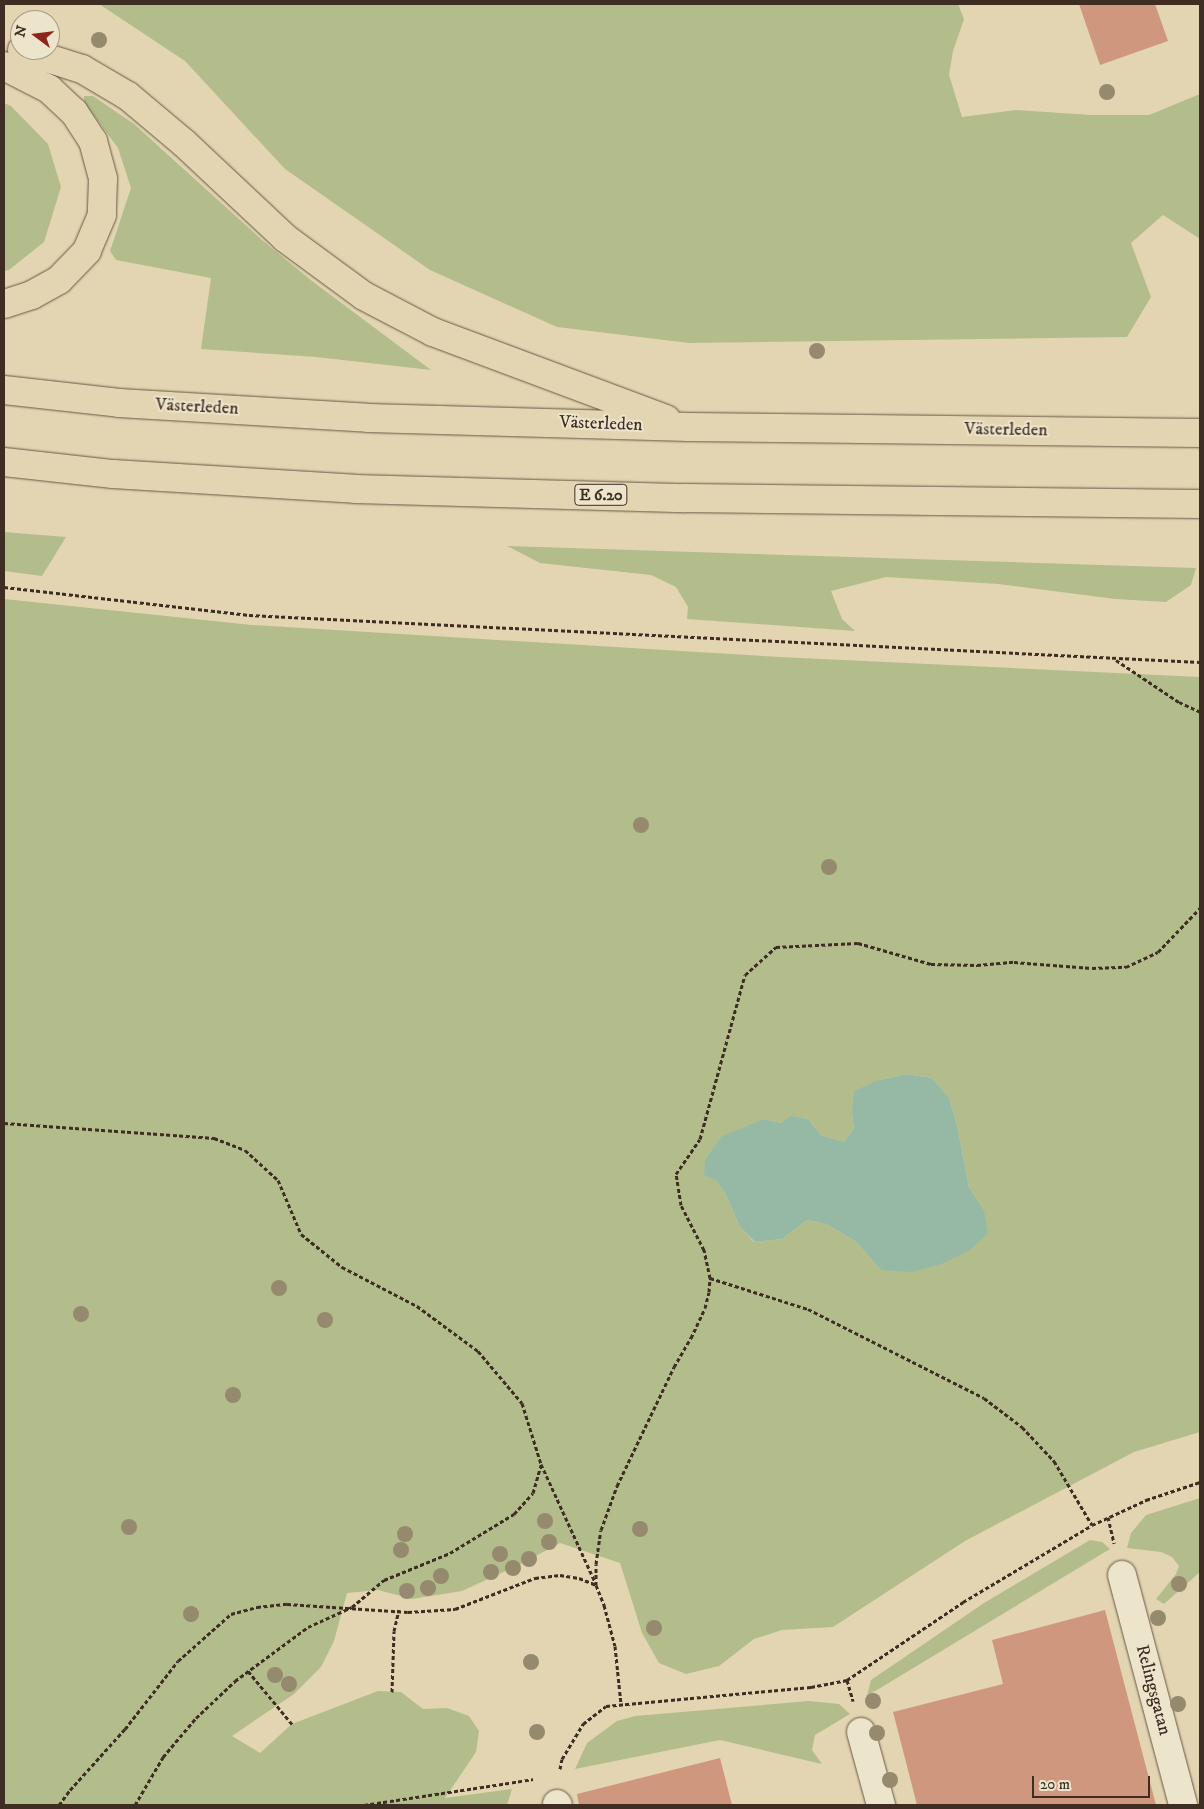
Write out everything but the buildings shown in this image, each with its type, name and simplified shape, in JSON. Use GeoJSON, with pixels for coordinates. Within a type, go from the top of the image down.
{"type":"FeatureCollection","features":[{"type":"Feature","properties":{"kind":"highway"},"geometry":{"type":"LineString","coordinates":[[53,60],[82,69],[128,96],[184,143],[285,238],[364,296],[433,332],[689,427]]}},
{"type":"Feature","properties":{"kind":"highway"},"geometry":{"type":"LineString","coordinates":[[4,66],[49,89],[74,112],[93,141],[103,179],[102,215],[87,251],[59,280],[32,295],[4,304]]}},
{"type":"Feature","properties":{"kind":"highway","name":"Västerleden"},"geometry":{"type":"LineString","coordinates":[[4,390],[118,403],[359,417],[689,427],[1200,433]]}},
{"type":"Feature","properties":{"kind":"highway","name":"E 6.20"},"geometry":{"type":"LineString","coordinates":[[4,462],[113,474],[355,489],[685,498],[1200,504]]}},
{"type":"Feature","properties":{"kind":"lane","name":"Relingsgatan"},"geometry":{"type":"LineString","coordinates":[[1122,1576],[1184,1805]]}},
{"type":"Feature","properties":{"kind":"lane"},"geometry":{"type":"LineString","coordinates":[[862,1732],[881,1805]]}},
{"type":"Feature","properties":{"kind":"path"},"geometry":{"type":"LineString","coordinates":[[4,587],[249,615],[1200,662]]}},
{"type":"Feature","properties":{"kind":"path"},"geometry":{"type":"LineString","coordinates":[[1115,659],[1179,702],[1200,712]]}},
{"type":"Feature","properties":{"kind":"path"},"geometry":{"type":"LineString","coordinates":[[596,1585],[596,1564],[601,1530],[608,1512],[641,1435],[705,1308],[710,1278],[704,1250],[681,1205],[676,1174],[700,1139],[746,975],[776,947],[858,943],[931,964],[977,965],[1014,962],[1092,968],[1126,967],[1158,952],[1200,908]]}},
{"type":"Feature","properties":{"kind":"path"},"geometry":{"type":"LineString","coordinates":[[4,1124],[214,1138],[245,1150],[278,1180],[301,1234],[342,1267],[416,1306],[478,1351],[522,1403],[541,1464],[596,1585],[604,1605],[614,1646],[621,1704]]}},
{"type":"Feature","properties":{"kind":"path"},"geometry":{"type":"LineString","coordinates":[[710,1278],[808,1309],[984,1398],[1022,1427],[1054,1461],[1092,1525]]}},
{"type":"Feature","properties":{"kind":"path"},"geometry":{"type":"LineString","coordinates":[[135,1805],[163,1756],[196,1718],[248,1671],[308,1627],[352,1607],[384,1580],[450,1553],[514,1514],[533,1494],[541,1464]]}},
{"type":"Feature","properties":{"kind":"path"},"geometry":{"type":"LineString","coordinates":[[557,1805],[562,1759],[583,1724],[606,1706],[811,1687],[847,1680],[963,1602],[1092,1525],[1146,1500],[1200,1482]]}},
{"type":"Feature","properties":{"kind":"path"},"geometry":{"type":"LineString","coordinates":[[60,1805],[70,1790],[125,1729],[178,1661],[231,1614],[257,1607],[287,1604],[408,1612],[455,1609],[535,1578],[570,1576],[596,1585]]}},
{"type":"Feature","properties":{"kind":"path"},"geometry":{"type":"LineString","coordinates":[[392,1692],[394,1631],[399,1610]]}},
{"type":"Feature","properties":{"kind":"path"},"geometry":{"type":"LineString","coordinates":[[248,1671],[292,1724]]}},
{"type":"Feature","properties":{"kind":"path"},"geometry":{"type":"LineString","coordinates":[[364,1805],[559,1775]]}},
{"type":"Feature","properties":{"kind":"shaded area"},"geometry":{"type":"Polygon","coordinates":[[[99,4],[958,4],[964,19],[953,51],[949,75],[962,117],[1016,110],[1091,115],[1149,115],[1200,94],[1200,239],[1163,215],[1131,243],[1151,297],[1127,337],[689,343],[557,327],[430,270],[285,169],[185,61],[99,4]]]}},
{"type":"Feature","properties":{"kind":"shaded area"},"geometry":{"type":"Polygon","coordinates":[[[84,96],[93,96],[134,124],[262,240],[312,281],[431,370],[316,357],[201,349],[211,278],[116,260],[110,251],[131,188],[118,148],[84,102],[84,96]]]}},
{"type":"Feature","properties":{"kind":"shaded area"},"geometry":{"type":"Polygon","coordinates":[[[4,103],[11,106],[48,144],[61,187],[44,242],[9,270],[4,271],[4,103]]]}},
{"type":"Feature","properties":{"kind":"shaded area"},"geometry":{"type":"Polygon","coordinates":[[[4,532],[66,537],[42,576],[4,571],[4,532]]]}},
{"type":"Feature","properties":{"kind":"shaded area"},"geometry":{"type":"Polygon","coordinates":[[[507,546],[1196,568],[1191,585],[1166,602],[1115,599],[998,584],[886,577],[831,591],[842,619],[855,631],[687,619],[688,607],[676,587],[651,575],[540,563],[507,546]]]}},
{"type":"Feature","properties":{"kind":"shaded area"},"geometry":{"type":"Polygon","coordinates":[[[4,599],[252,625],[780,657],[1200,677],[1200,1432],[1134,1452],[965,1541],[833,1627],[782,1630],[754,1639],[719,1666],[686,1674],[659,1663],[642,1633],[620,1563],[560,1543],[521,1564],[462,1591],[412,1599],[378,1590],[347,1593],[334,1641],[321,1667],[294,1694],[232,1736],[260,1753],[292,1724],[378,1691],[401,1692],[423,1709],[447,1708],[469,1716],[479,1731],[476,1752],[445,1798],[512,1789],[507,1805],[4,1805],[4,599]],[[906,1074],[879,1080],[852,1113],[854,1129],[844,1142],[821,1135],[808,1119],[790,1117],[781,1123],[764,1119],[716,1179],[724,1191],[740,1227],[754,1242],[782,1239],[807,1220],[826,1224],[855,1241],[881,1270],[984,1210],[969,1187],[957,1125],[949,1098],[932,1078],[906,1074]]]}},
{"type":"Feature","properties":{"kind":"shaded area"},"geometry":{"type":"Polygon","coordinates":[[[906,1074],[932,1078],[949,1098],[957,1125],[969,1187],[984,1210],[988,1233],[970,1250],[941,1264],[912,1272],[881,1270],[855,1241],[826,1224],[807,1220],[782,1239],[755,1242],[740,1227],[724,1191],[716,1180],[704,1175],[705,1160],[721,1137],[764,1119],[781,1123],[790,1116],[808,1119],[821,1135],[844,1142],[854,1129],[852,1113],[854,1091],[879,1080],[906,1074]]]}},
{"type":"Feature","properties":{"kind":"shaded area"},"geometry":{"type":"Polygon","coordinates":[[[1200,1498],[1200,1572],[1164,1604],[1156,1599],[1176,1574],[1179,1566],[1172,1557],[1161,1552],[1127,1548],[1131,1533],[1146,1515],[1200,1498]]]}},
{"type":"Feature","properties":{"kind":"shaded area"},"geometry":{"type":"Polygon","coordinates":[[[1090,1540],[1102,1542],[1110,1549],[867,1696],[871,1680],[984,1603],[1090,1540]]]}},
{"type":"Feature","properties":{"kind":"shaded area"},"geometry":{"type":"Polygon","coordinates":[[[809,1701],[839,1704],[850,1714],[815,1735],[812,1750],[822,1764],[720,1740],[575,1769],[587,1743],[617,1721],[635,1716],[809,1701]]]}}]}
